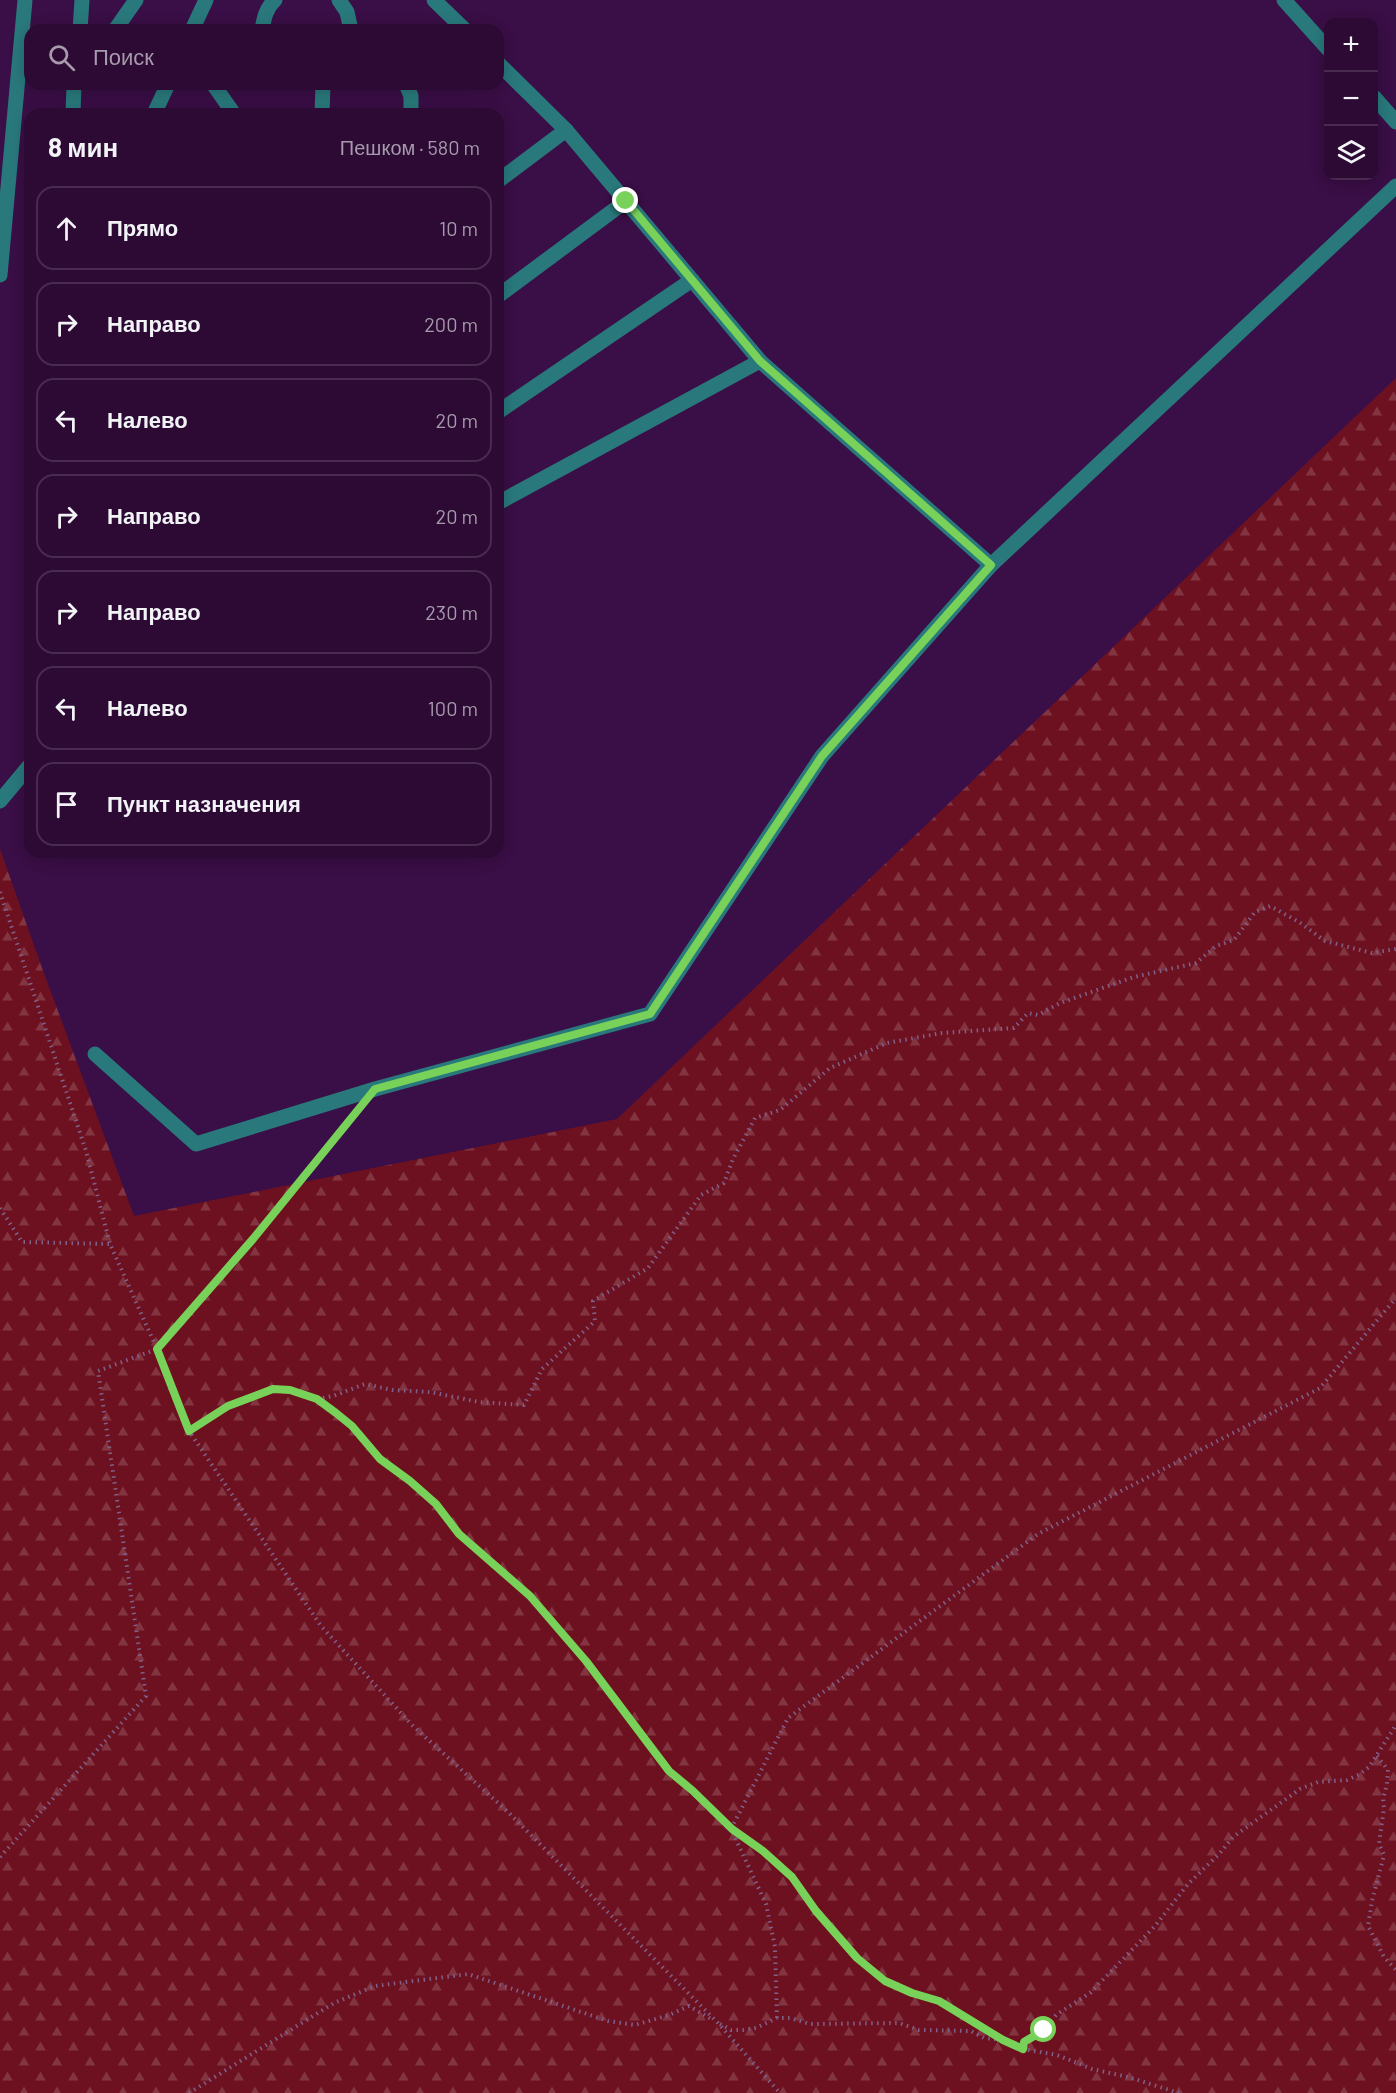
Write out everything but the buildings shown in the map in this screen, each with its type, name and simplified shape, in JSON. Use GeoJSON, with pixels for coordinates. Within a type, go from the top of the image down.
{"type":"FeatureCollection","features":[{"type":"Feature","properties":{"kind":"lane"},"geometry":{"type":"LineString","coordinates":[[0,275],[25,0]]}},
{"type":"Feature","properties":{"kind":"lane"},"geometry":{"type":"LineString","coordinates":[[80,24],[82,0]]}},
{"type":"Feature","properties":{"kind":"lane"},"geometry":{"type":"LineString","coordinates":[[119,24],[136,0]]}},
{"type":"Feature","properties":{"kind":"lane"},"geometry":{"type":"LineString","coordinates":[[195,24],[206,0]]}},
{"type":"Feature","properties":{"kind":"lane"},"geometry":{"type":"LineString","coordinates":[[263,24],[270,5],[275,0]]}},
{"type":"Feature","properties":{"kind":"lane"},"geometry":{"type":"LineString","coordinates":[[339,0],[347,12],[350,24]]}},
{"type":"Feature","properties":{"kind":"lane"},"geometry":{"type":"LineString","coordinates":[[434,0],[459,24]]}},
{"type":"Feature","properties":{"kind":"lane"},"geometry":{"type":"LineString","coordinates":[[1284,0],[1324,44]]}},
{"type":"Feature","properties":{"kind":"lane"},"geometry":{"type":"LineString","coordinates":[[504,69],[566,130],[760,361],[991,565]]}},
{"type":"Feature","properties":{"kind":"lane"},"geometry":{"type":"LineString","coordinates":[[73,108],[75,90]]}},
{"type":"Feature","properties":{"kind":"lane"},"geometry":{"type":"LineString","coordinates":[[157,108],[165,90]]}},
{"type":"Feature","properties":{"kind":"lane"},"geometry":{"type":"LineString","coordinates":[[217,90],[230,108]]}},
{"type":"Feature","properties":{"kind":"lane"},"geometry":{"type":"LineString","coordinates":[[322,90],[322,108]]}},
{"type":"Feature","properties":{"kind":"lane"},"geometry":{"type":"LineString","coordinates":[[408,90],[411,108]]}},
{"type":"Feature","properties":{"kind":"lane"},"geometry":{"type":"LineString","coordinates":[[1378,102],[1396,122]]}},
{"type":"Feature","properties":{"kind":"lane"},"geometry":{"type":"LineString","coordinates":[[504,176],[566,130]]}},
{"type":"Feature","properties":{"kind":"lane"},"geometry":{"type":"LineString","coordinates":[[95,1054],[196,1144],[375,1089],[650,1014],[822,756],[991,565],[1396,186]]}},
{"type":"Feature","properties":{"kind":"lane"},"geometry":{"type":"LineString","coordinates":[[504,292],[626,201]]}},
{"type":"Feature","properties":{"kind":"lane"},"geometry":{"type":"LineString","coordinates":[[504,408],[692,280]]}},
{"type":"Feature","properties":{"kind":"lane"},"geometry":{"type":"LineString","coordinates":[[504,499],[760,361]]}},
{"type":"Feature","properties":{"kind":"lane"},"geometry":{"type":"LineString","coordinates":[[0,801],[24,772]]}},
{"type":"Feature","properties":{"kind":"path"},"geometry":{"type":"LineString","coordinates":[[0,892],[86,1151],[110,1244],[157,1349],[189,1431],[321,1626],[413,1726],[508,1812],[717,2022],[780,2093]]}},
{"type":"Feature","properties":{"kind":"path"},"geometry":{"type":"LineString","coordinates":[[317,1399],[333,1396],[365,1384],[392,1390],[430,1392],[479,1402],[524,1405],[542,1369],[594,1321],[593,1301],[648,1268],[700,1195],[724,1183],[733,1159],[755,1118],[780,1110],[830,1068],[887,1043],[951,1032],[1014,1028],[1028,1013],[1038,1015],[1060,1003],[1134,977],[1196,963],[1216,946],[1234,940],[1255,912],[1270,906],[1325,940],[1372,952],[1396,949]]}},
{"type":"Feature","properties":{"kind":"path"},"geometry":{"type":"LineString","coordinates":[[0,1857],[146,1696],[98,1371],[157,1349],[253,1239],[346,1124]]}},
{"type":"Feature","properties":{"kind":"path"},"geometry":{"type":"LineString","coordinates":[[0,1208],[22,1242],[110,1244]]}},
{"type":"Feature","properties":{"kind":"path"},"geometry":{"type":"LineString","coordinates":[[732,1829],[788,1718],[1038,1534],[1320,1388],[1396,1298]]}},
{"type":"Feature","properties":{"kind":"path"},"geometry":{"type":"LineString","coordinates":[[189,1431],[228,1406],[273,1389],[290,1390],[317,1399],[352,1426],[380,1459],[436,1504],[459,1534],[530,1596],[586,1661],[669,1771],[732,1829],[763,1851],[792,1877],[844,1945],[885,1981],[912,1993],[939,2001],[1003,2040],[1023,2049],[1057,2055],[1092,2069],[1128,2077],[1179,2093]]}},
{"type":"Feature","properties":{"kind":"path"},"geometry":{"type":"LineString","coordinates":[[1023,2049],[1024,2042],[1044,2030],[1056,2015],[1090,1993],[1121,1962],[1155,1926],[1188,1884],[1233,1837],[1300,1789],[1318,1782],[1347,1779],[1369,1767],[1396,1725]]}},
{"type":"Feature","properties":{"kind":"path"},"geometry":{"type":"LineString","coordinates":[[1377,1756],[1388,1770],[1378,1844],[1384,1856],[1368,1926],[1384,1957],[1396,1970]]}},
{"type":"Feature","properties":{"kind":"path"},"geometry":{"type":"LineString","coordinates":[[732,1829],[766,1904],[775,1947],[777,2018]]}},
{"type":"Feature","properties":{"kind":"path"},"geometry":{"type":"LineString","coordinates":[[189,2093],[334,2003],[375,1986],[415,1979],[468,1974],[608,2021],[635,2025],[689,2006],[731,2030],[756,2028],[777,2018],[790,2018],[810,2024],[899,2023],[919,2030],[971,2031],[984,2038],[1003,2040]]}},
{"type":"Feature","properties":{"kind":"green space"},"geometry":{"type":"Polygon","coordinates":[[[1396,378],[1396,2093],[0,2093],[0,849],[134,1216],[617,1119],[1396,378]]]}},
{"type":"Feature","properties":{"kind":"route"},"geometry":{"type":"LineString","coordinates":[[626,201],[760,361],[991,565],[822,756],[650,1014],[375,1089],[253,1239],[157,1349],[189,1431],[228,1406],[273,1389],[290,1390],[317,1399],[336,1413],[352,1426],[380,1459],[436,1504],[459,1534],[530,1596],[586,1661],[669,1771],[732,1829],[763,1851],[792,1877],[816,1911],[857,1958],[885,1981],[912,1993],[939,2001],[1003,2040],[1023,2049],[1024,2042],[1044,2030]]}}]}
